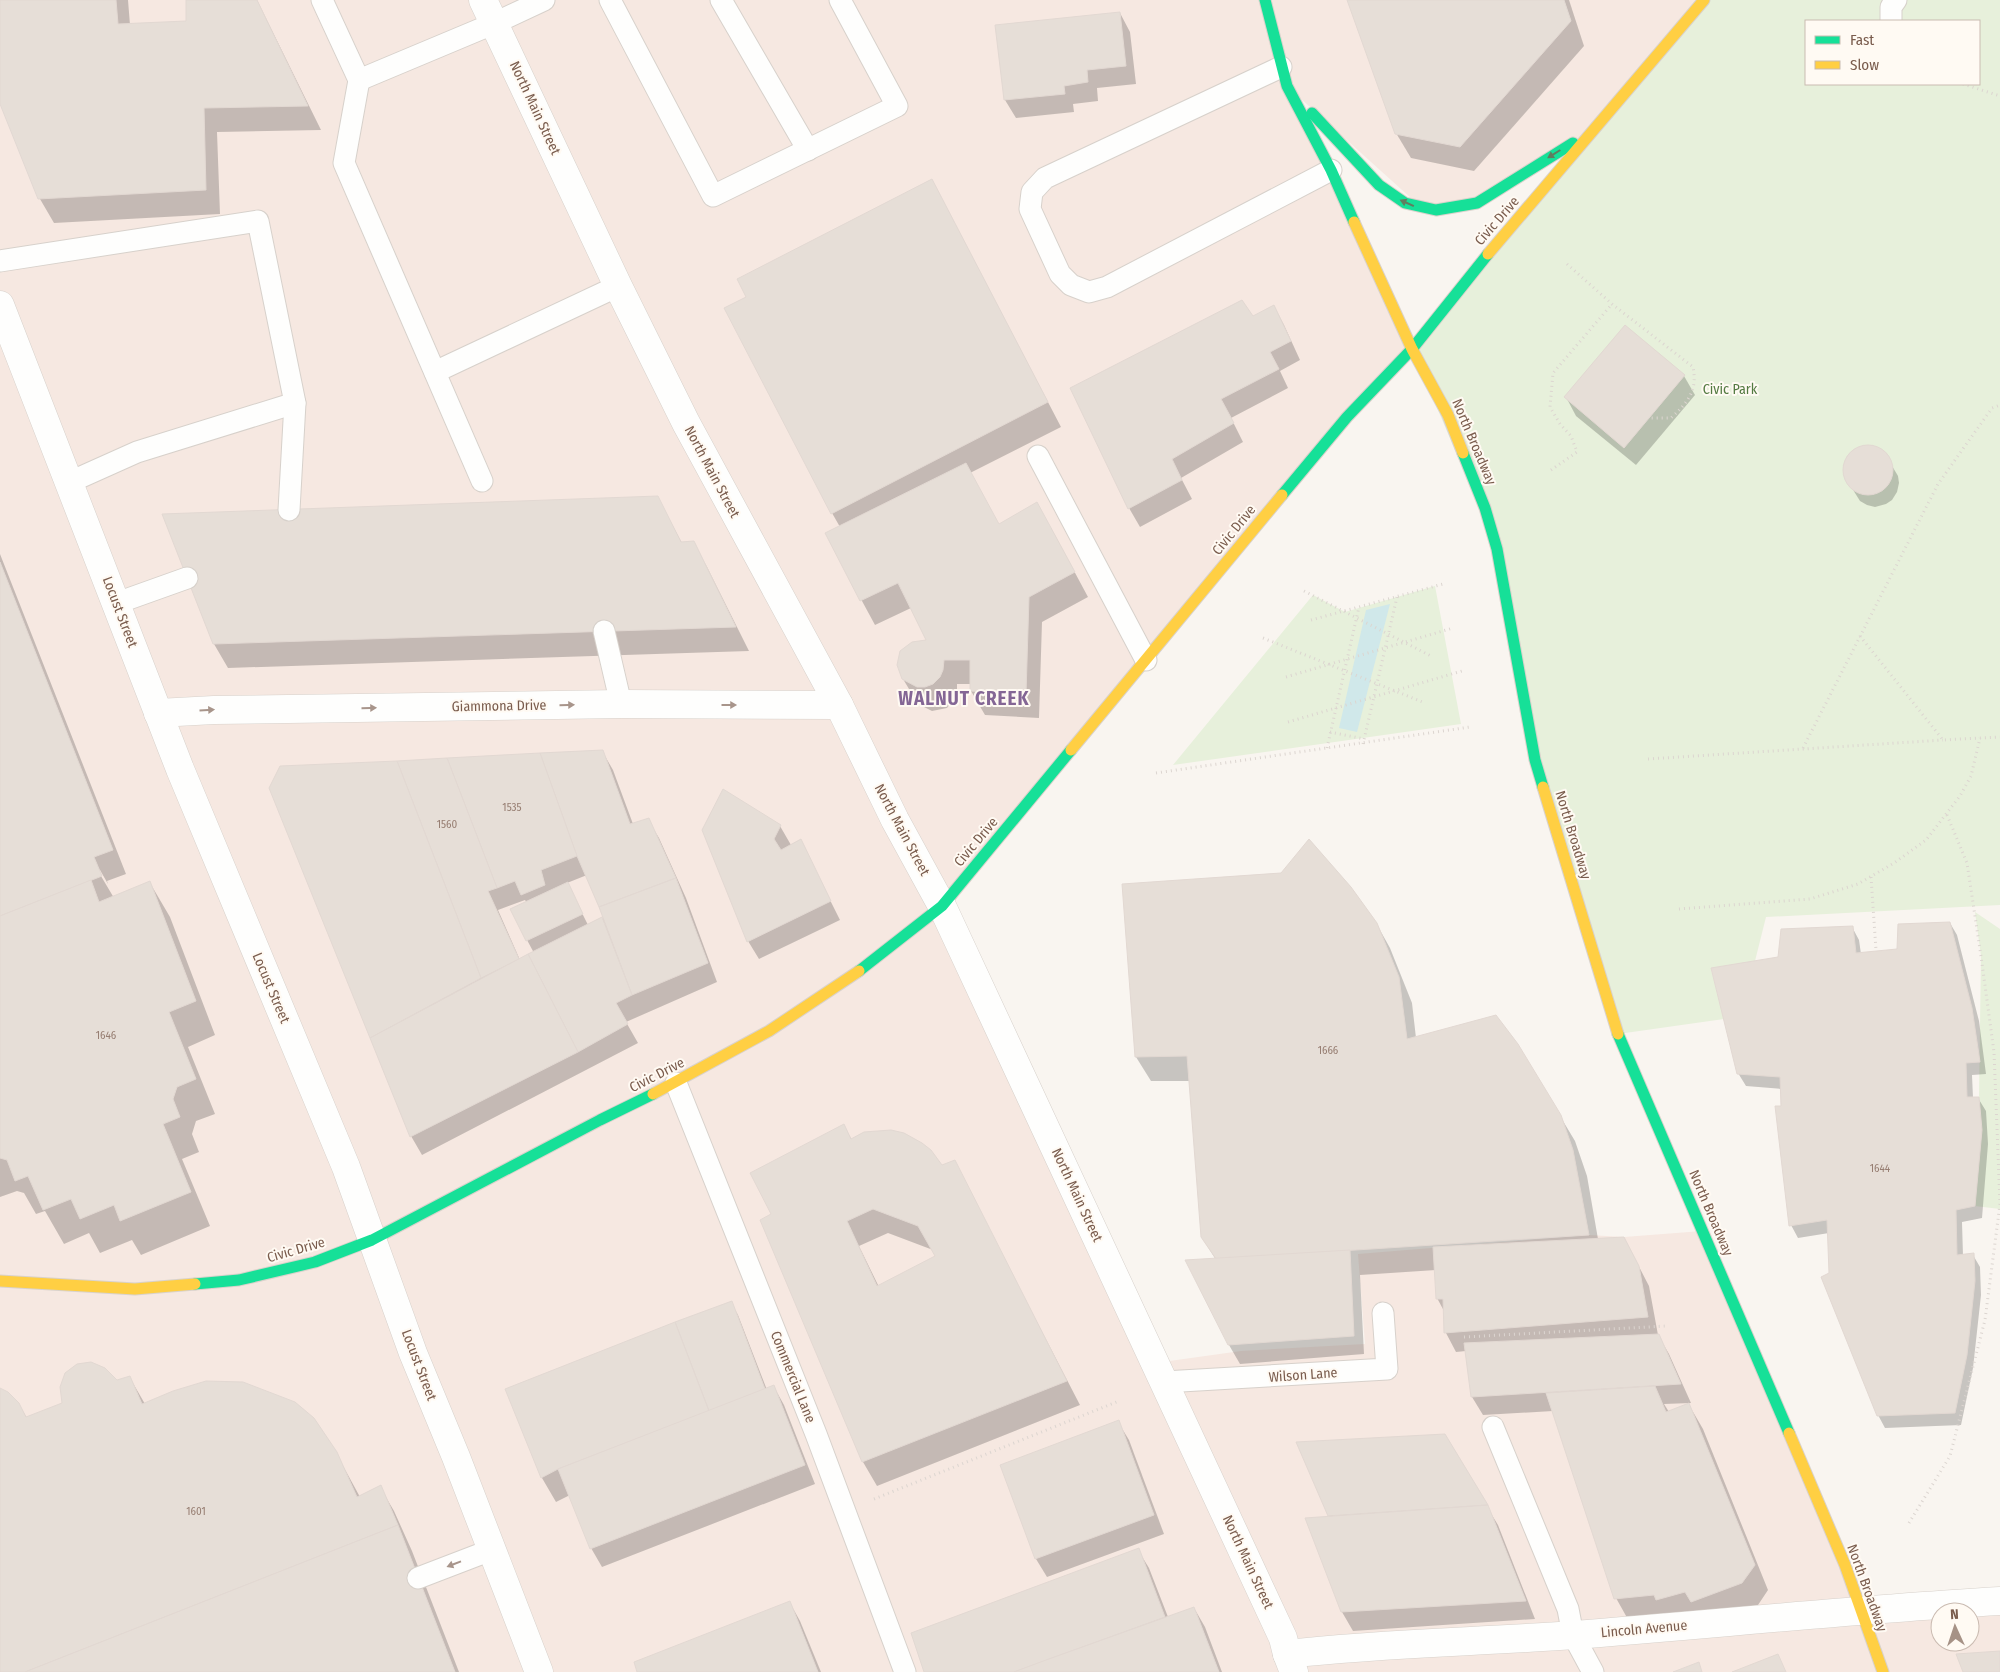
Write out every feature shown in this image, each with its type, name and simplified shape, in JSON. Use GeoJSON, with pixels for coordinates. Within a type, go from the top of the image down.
{"type":"FeatureCollection","features":[{"type":"Feature","properties":{"kind":"street","name":"North Broadway"},"geometry":{"type":"LineString","coordinates":[[1265,0],[1284,77],[1331,170],[1412,349],[1448,415],[1485,508],[1496,549],[1535,760],[1618,1034],[1845,1565],[1860,1611],[1884,1672]]}},
{"type":"Feature","properties":{"kind":"street","name":"Civic Drive"},"geometry":{"type":"LineString","coordinates":[[0,1281],[135,1289],[239,1280],[315,1262],[372,1240],[422,1216],[600,1120],[676,1083],[777,1026],[871,963],[942,906],[1347,416],[1412,349],[1466,280],[1704,0]]}},
{"type":"Feature","properties":{"kind":"street","name":"North Main Street"},"geometry":{"type":"LineString","coordinates":[[489,12],[618,286],[720,488],[839,705],[895,820],[942,906],[1283,1638],[1291,1663]]}},
{"type":"Feature","properties":{"kind":"street"},"geometry":{"type":"LineString","coordinates":[[1284,77],[1379,185],[1405,203],[1436,210],[1477,203],[1596,128]]}},
{"type":"Feature","properties":{"kind":"street","name":"Locust Street"},"geometry":{"type":"LineString","coordinates":[[0,306],[11,366],[70,482],[180,769],[346,1167],[413,1353],[456,1457],[539,1672]]}},
{"type":"Feature","properties":{"kind":"street","name":"Giammona Drive"},"geometry":{"type":"LineString","coordinates":[[158,713],[214,710],[621,704],[839,705]]}},
{"type":"Feature","properties":{"kind":"street","name":"Lincoln Avenue"},"geometry":{"type":"LineString","coordinates":[[1291,1663],[1338,1648],[1573,1635],[1860,1611],[2000,1602]]}},
{"type":"Feature","properties":{"kind":"lane"},"geometry":{"type":"LineString","coordinates":[[322,0],[359,80],[344,163],[482,481]]}},
{"type":"Feature","properties":{"kind":"lane"},"geometry":{"type":"LineString","coordinates":[[359,80],[489,12],[544,0]]}},
{"type":"Feature","properties":{"kind":"lane"},"geometry":{"type":"LineString","coordinates":[[610,0],[713,196],[897,106],[840,0]]}},
{"type":"Feature","properties":{"kind":"lane"},"geometry":{"type":"LineString","coordinates":[[721,0],[808,150]]}},
{"type":"Feature","properties":{"kind":"lane"},"geometry":{"type":"LineString","coordinates":[[1891,20],[1891,7],[1896,0]]}},
{"type":"Feature","properties":{"kind":"lane"},"geometry":{"type":"LineString","coordinates":[[1284,77],[1045,178],[1032,192],[1030,209],[1060,274],[1071,285],[1089,292],[1107,286],[1331,170]]}},
{"type":"Feature","properties":{"kind":"lane"},"geometry":{"type":"LineString","coordinates":[[0,261],[258,221],[295,403],[289,510]]}},
{"type":"Feature","properties":{"kind":"lane"},"geometry":{"type":"LineString","coordinates":[[435,372],[618,286]]}},
{"type":"Feature","properties":{"kind":"lane"},"geometry":{"type":"LineString","coordinates":[[70,482],[138,452],[295,403]]}},
{"type":"Feature","properties":{"kind":"lane"},"geometry":{"type":"LineString","coordinates":[[1038,456],[1146,660]]}},
{"type":"Feature","properties":{"kind":"lane"},"geometry":{"type":"LineString","coordinates":[[117,603],[187,578]]}},
{"type":"Feature","properties":{"kind":"lane"},"geometry":{"type":"LineString","coordinates":[[604,631],[621,704]]}},
{"type":"Feature","properties":{"kind":"lane","name":"Commercial Lane"},"geometry":{"type":"LineString","coordinates":[[676,1083],[816,1434],[905,1672]]}},
{"type":"Feature","properties":{"kind":"lane","name":"Wilson Lane"},"geometry":{"type":"LineString","coordinates":[[1164,1382],[1386,1369],[1383,1313]]}},
{"type":"Feature","properties":{"kind":"lane"},"geometry":{"type":"LineString","coordinates":[[1493,1427],[1568,1609],[1573,1635],[1593,1672]]}},
{"type":"Feature","properties":{"kind":"lane"},"geometry":{"type":"LineString","coordinates":[[418,1578],[491,1550]]}},
{"type":"Feature","properties":{"kind":"path"},"geometry":{"type":"LineString","coordinates":[[1966,85],[2000,96]]}},
{"type":"Feature","properties":{"kind":"path"},"geometry":{"type":"LineString","coordinates":[[1567,264],[1612,304],[1693,368],[1696,380],[1688,401],[1671,418],[1649,418]]}},
{"type":"Feature","properties":{"kind":"path"},"geometry":{"type":"LineString","coordinates":[[1551,470],[1577,452],[1570,436],[1550,407],[1553,374],[1612,304]]}},
{"type":"Feature","properties":{"kind":"path"},"geometry":{"type":"LineString","coordinates":[[1803,748],[1938,484],[1992,408],[2000,405]]}},
{"type":"Feature","properties":{"kind":"path"},"geometry":{"type":"LineString","coordinates":[[1311,620],[1443,584]]}},
{"type":"Feature","properties":{"kind":"path"},"geometry":{"type":"LineString","coordinates":[[1304,591],[1431,656]]}},
{"type":"Feature","properties":{"kind":"path"},"geometry":{"type":"LineString","coordinates":[[1363,744],[1383,648],[1397,597]]}},
{"type":"Feature","properties":{"kind":"path"},"geometry":{"type":"LineString","coordinates":[[1327,748],[1350,658],[1359,607]]}},
{"type":"Feature","properties":{"kind":"path"},"geometry":{"type":"LineString","coordinates":[[1286,677],[1453,628]]}},
{"type":"Feature","properties":{"kind":"path"},"geometry":{"type":"LineString","coordinates":[[1860,636],[1943,740]]}},
{"type":"Feature","properties":{"kind":"path"},"geometry":{"type":"LineString","coordinates":[[1263,638],[1425,703]]}},
{"type":"Feature","properties":{"kind":"path"},"geometry":{"type":"LineString","coordinates":[[1288,722],[1462,671]]}},
{"type":"Feature","properties":{"kind":"path"},"geometry":{"type":"LineString","coordinates":[[1156,773],[1470,727]]}},
{"type":"Feature","properties":{"kind":"path"},"geometry":{"type":"LineString","coordinates":[[1330,732],[1364,739]]}},
{"type":"Feature","properties":{"kind":"path"},"geometry":{"type":"LineString","coordinates":[[1648,758],[2000,737]]}},
{"type":"Feature","properties":{"kind":"path"},"geometry":{"type":"LineString","coordinates":[[1680,909],[1810,899],[1858,884],[1871,877],[1926,840],[1947,815],[1972,776],[1980,738]]}},
{"type":"Feature","properties":{"kind":"path"},"geometry":{"type":"LineString","coordinates":[[1909,1523],[1950,1456],[1985,1320],[2000,1204],[1994,1052],[1981,956],[1968,863],[1947,815]]}},
{"type":"Feature","properties":{"kind":"path"},"geometry":{"type":"LineString","coordinates":[[1871,877],[1876,950]]}},
{"type":"Feature","properties":{"kind":"path"},"geometry":{"type":"LineString","coordinates":[[1464,1337],[1666,1326]]}},
{"type":"Feature","properties":{"kind":"path"},"geometry":{"type":"LineString","coordinates":[[844,1512],[1119,1401]]}},
{"type":"Feature","properties":{"kind":"shaded area"},"geometry":{"type":"Polygon","coordinates":[[[0,0],[1704,0],[1595,128],[1477,203],[1422,208],[1289,88],[1412,349],[943,907],[1155,1363],[1241,1351],[1365,1344],[1358,1254],[1589,1235],[1624,1237],[1702,1231],[1860,1611],[1930,1606],[1930,1652],[1980,1652],[1980,1602],[2000,1601],[2000,1672],[0,1672],[0,0]]]}},
{"type":"Feature","properties":{"kind":"green space","name":"Civic Park"},"geometry":{"type":"Polygon","coordinates":[[[1704,0],[2000,0],[2000,905],[1766,917],[1755,961],[1711,969],[1724,1019],[1618,1034],[1535,760],[1497,549],[1412,349],[1704,0]]]}},
{"type":"Feature","properties":{"kind":"green space"},"geometry":{"type":"Polygon","coordinates":[[[1435,586],[1461,724],[1173,765],[1313,595],[1345,612],[1435,586]]]}},
{"type":"Feature","properties":{"kind":"green space"},"geometry":{"type":"Polygon","coordinates":[[[1975,912],[2000,929],[2000,1209],[1975,1206],[1982,1130],[1979,1097],[1981,956],[1975,912]]]}},
{"type":"Feature","properties":{"kind":"water"},"geometry":{"type":"Polygon","coordinates":[[[1390,604],[1357,732],[1339,728],[1366,610],[1390,604]]]}},
{"type":"Feature","properties":{"kind":"building"},"geometry":{"type":"Polygon","coordinates":[[[0,0],[116,0],[118,24],[186,21],[186,0],[257,0],[308,106],[204,108],[206,190],[38,199],[0,104],[0,0]]]}},
{"type":"Feature","properties":{"kind":"building"},"geometry":{"type":"Polygon","coordinates":[[[1347,0],[1564,0],[1571,21],[1460,147],[1395,134],[1347,0]]]}},
{"type":"Feature","properties":{"kind":"building"},"geometry":{"type":"Polygon","coordinates":[[[1120,12],[1126,66],[1087,70],[1088,82],[1064,86],[1065,94],[1004,100],[995,25],[1120,12]]]}},
{"type":"Feature","properties":{"kind":"building"},"geometry":{"type":"Polygon","coordinates":[[[932,179],[1048,402],[831,514],[724,308],[746,297],[737,279],[932,179]]]}},
{"type":"Feature","properties":{"kind":"building"},"geometry":{"type":"Polygon","coordinates":[[[1242,300],[1253,316],[1274,305],[1291,341],[1270,352],[1279,369],[1221,399],[1234,423],[1172,459],[1182,480],[1128,509],[1070,388],[1242,300]]]}},
{"type":"Feature","properties":{"kind":"building"},"geometry":{"type":"Polygon","coordinates":[[[1625,325],[1685,375],[1624,448],[1564,397],[1625,325]]]}},
{"type":"Feature","properties":{"kind":"building"},"geometry":{"type":"Polygon","coordinates":[[[1868,445],[1877,447],[1888,456],[1893,470],[1891,479],[1882,490],[1868,495],[1859,493],[1848,484],[1843,470],[1845,461],[1854,450],[1868,445]]]}},
{"type":"Feature","properties":{"kind":"building"},"geometry":{"type":"Polygon","coordinates":[[[966,463],[999,524],[1037,502],[1075,572],[1029,597],[1026,694],[970,691],[970,660],[944,660],[940,677],[933,684],[925,687],[917,687],[902,679],[897,665],[900,651],[912,642],[926,640],[898,583],[860,601],[825,533],[966,463]]]}},
{"type":"Feature","properties":{"kind":"building"},"geometry":{"type":"Polygon","coordinates":[[[658,496],[681,542],[694,541],[736,627],[213,644],[162,514],[658,496]]]}},
{"type":"Feature","properties":{"kind":"building"},"geometry":{"type":"Polygon","coordinates":[[[0,562],[113,850],[94,857],[102,876],[0,916],[0,562]]]}},
{"type":"Feature","properties":{"kind":"building"},"geometry":{"type":"Polygon","coordinates":[[[603,750],[630,824],[649,818],[676,878],[599,907],[577,856],[540,753],[603,750]]]}},
{"type":"Feature","properties":{"kind":"building"},"geometry":{"type":"Polygon","coordinates":[[[540,753],[577,856],[541,870],[545,885],[521,895],[515,881],[497,888],[447,758],[540,753]]]}},
{"type":"Feature","properties":{"kind":"building"},"geometry":{"type":"Polygon","coordinates":[[[447,758],[497,888],[488,891],[519,959],[481,978],[397,761],[447,758]]]}},
{"type":"Feature","properties":{"kind":"building"},"geometry":{"type":"Polygon","coordinates":[[[397,761],[481,978],[370,1038],[269,788],[280,766],[397,761]]]}},
{"type":"Feature","properties":{"kind":"building"},"geometry":{"type":"Polygon","coordinates":[[[723,789],[781,825],[774,839],[781,850],[801,839],[831,901],[747,942],[702,830],[723,789]]]}},
{"type":"Feature","properties":{"kind":"building"},"geometry":{"type":"Polygon","coordinates":[[[1309,839],[1351,887],[1377,923],[1399,977],[1407,1039],[1496,1015],[1518,1044],[1561,1115],[1573,1150],[1589,1235],[1216,1259],[1201,1237],[1187,1056],[1135,1057],[1122,884],[1281,873],[1309,839]]]}},
{"type":"Feature","properties":{"kind":"building"},"geometry":{"type":"Polygon","coordinates":[[[676,878],[708,963],[632,995],[599,907],[676,878]]]}},
{"type":"Feature","properties":{"kind":"building"},"geometry":{"type":"Polygon","coordinates":[[[91,880],[99,902],[150,881],[196,1001],[169,1012],[196,1079],[177,1087],[173,1099],[180,1117],[163,1124],[191,1192],[120,1221],[114,1205],[80,1219],[71,1199],[43,1210],[28,1176],[15,1181],[7,1160],[0,1158],[0,916],[91,880]]]}},
{"type":"Feature","properties":{"kind":"building"},"geometry":{"type":"Polygon","coordinates":[[[568,882],[583,914],[526,941],[510,909],[568,882]]]}},
{"type":"Feature","properties":{"kind":"building"},"geometry":{"type":"Polygon","coordinates":[[[602,917],[632,995],[616,1003],[628,1024],[578,1052],[528,954],[602,917]]]}},
{"type":"Feature","properties":{"kind":"building"},"geometry":{"type":"Polygon","coordinates":[[[1950,922],[1972,1008],[1980,1062],[1966,1063],[1967,1097],[1979,1097],[1982,1130],[1975,1206],[1956,1210],[1957,1255],[1974,1253],[1975,1281],[1967,1355],[1955,1413],[1877,1416],[1821,1277],[1829,1273],[1827,1220],[1789,1226],[1775,1106],[1781,1106],[1780,1077],[1737,1074],[1711,968],[1778,957],[1781,929],[1853,926],[1856,953],[1897,949],[1898,924],[1950,922]]]}},
{"type":"Feature","properties":{"kind":"building"},"geometry":{"type":"Polygon","coordinates":[[[528,954],[578,1052],[410,1137],[370,1038],[528,954]]]}},
{"type":"Feature","properties":{"kind":"building"},"geometry":{"type":"Polygon","coordinates":[[[844,1124],[851,1139],[864,1132],[891,1130],[904,1133],[922,1143],[931,1150],[942,1165],[955,1160],[1067,1381],[862,1462],[760,1220],[771,1214],[750,1173],[844,1124]],[[873,1209],[847,1221],[877,1286],[935,1256],[918,1226],[873,1209]]]}},
{"type":"Feature","properties":{"kind":"building"},"geometry":{"type":"Polygon","coordinates":[[[1624,1237],[1639,1266],[1648,1317],[1444,1333],[1443,1299],[1436,1299],[1433,1247],[1624,1237]]]}},
{"type":"Feature","properties":{"kind":"building"},"geometry":{"type":"Polygon","coordinates":[[[1350,1250],[1354,1336],[1228,1345],[1185,1260],[1350,1250]]]}},
{"type":"Feature","properties":{"kind":"building"},"geometry":{"type":"Polygon","coordinates":[[[732,1301],[765,1389],[709,1411],[675,1322],[732,1301]]]}},
{"type":"Feature","properties":{"kind":"building"},"geometry":{"type":"Polygon","coordinates":[[[675,1322],[709,1411],[558,1469],[541,1478],[505,1389],[675,1322]]]}},
{"type":"Feature","properties":{"kind":"building"},"geometry":{"type":"Polygon","coordinates":[[[1659,1334],[1681,1384],[1471,1397],[1464,1343],[1659,1334]]]}},
{"type":"Feature","properties":{"kind":"building"},"geometry":{"type":"Polygon","coordinates":[[[91,1362],[105,1368],[117,1380],[130,1376],[142,1404],[173,1391],[206,1381],[243,1382],[295,1402],[314,1418],[337,1452],[357,1497],[381,1485],[398,1525],[25,1672],[0,1672],[0,1388],[8,1392],[19,1403],[26,1417],[62,1403],[60,1387],[65,1373],[77,1364],[91,1362]]]}},
{"type":"Feature","properties":{"kind":"building"},"geometry":{"type":"Polygon","coordinates":[[[774,1385],[805,1465],[590,1549],[558,1469],[774,1385]]]}},
{"type":"Feature","properties":{"kind":"building"},"geometry":{"type":"Polygon","coordinates":[[[1655,1386],[1666,1412],[1689,1403],[1755,1565],[1742,1583],[1691,1602],[1685,1592],[1656,1600],[1654,1595],[1614,1599],[1546,1393],[1655,1386]]]}},
{"type":"Feature","properties":{"kind":"building"},"geometry":{"type":"Polygon","coordinates":[[[1119,1420],[1154,1515],[1035,1559],[1000,1465],[1119,1420]]]}},
{"type":"Feature","properties":{"kind":"building"},"geometry":{"type":"Polygon","coordinates":[[[1445,1434],[1488,1505],[1328,1516],[1296,1442],[1445,1434]]]}},
{"type":"Feature","properties":{"kind":"building"},"geometry":{"type":"Polygon","coordinates":[[[1488,1505],[1526,1601],[1341,1612],[1305,1518],[1488,1505]]]}},
{"type":"Feature","properties":{"kind":"building"},"geometry":{"type":"Polygon","coordinates":[[[398,1525],[455,1672],[25,1672],[398,1525]]]}},
{"type":"Feature","properties":{"kind":"building"},"geometry":{"type":"Polygon","coordinates":[[[1139,1548],[1165,1617],[1014,1672],[924,1672],[911,1633],[1139,1548]]]}},
{"type":"Feature","properties":{"kind":"building"},"geometry":{"type":"Polygon","coordinates":[[[790,1601],[818,1672],[637,1672],[634,1662],[790,1601]]]}},
{"type":"Feature","properties":{"kind":"building"},"geometry":{"type":"Polygon","coordinates":[[[1194,1607],[1219,1672],[1014,1672],[1046,1660],[1194,1607]]]}},
{"type":"Feature","properties":{"kind":"building"},"geometry":{"type":"Polygon","coordinates":[[[2000,1651],[2000,1672],[1963,1672],[1956,1654],[2000,1651]]]}},
{"type":"Feature","properties":{"kind":"building"},"geometry":{"type":"Polygon","coordinates":[[[1778,1654],[1786,1672],[1732,1672],[1778,1654]]]}},
{"type":"Feature","properties":{"kind":"building"},"geometry":{"type":"Polygon","coordinates":[[[1699,1662],[1702,1672],[1673,1672],[1699,1662]]]}},
{"type":"Feature","properties":{"kind":"traffic: fast"},"geometry":{"type":"LineString","coordinates":[[1265,0],[1287,86],[1331,170],[1354,222]]}},
{"type":"Feature","properties":{"kind":"traffic: fast"},"geometry":{"type":"LineString","coordinates":[[1312,113],[1379,185],[1405,203],[1436,210],[1477,203],[1573,143]]}},
{"type":"Feature","properties":{"kind":"traffic: fast"},"geometry":{"type":"LineString","coordinates":[[1282,495],[1347,417],[1412,349],[1488,254]]}},
{"type":"Feature","properties":{"kind":"traffic: fast"},"geometry":{"type":"LineString","coordinates":[[1463,453],[1485,508],[1497,549],[1535,760],[1543,787]]}},
{"type":"Feature","properties":{"kind":"traffic: fast"},"geometry":{"type":"LineString","coordinates":[[859,971],[942,906],[1071,750]]}},
{"type":"Feature","properties":{"kind":"traffic: fast"},"geometry":{"type":"LineString","coordinates":[[1618,1034],[1789,1433]]}},
{"type":"Feature","properties":{"kind":"traffic: fast"},"geometry":{"type":"LineString","coordinates":[[195,1284],[239,1280],[315,1262],[372,1240],[653,1094]]}},
{"type":"Feature","properties":{"kind":"traffic: slow"},"geometry":{"type":"LineString","coordinates":[[1488,254],[1704,0]]}},
{"type":"Feature","properties":{"kind":"traffic: slow"},"geometry":{"type":"LineString","coordinates":[[1354,222],[1412,349],[1448,415],[1463,453]]}},
{"type":"Feature","properties":{"kind":"traffic: slow"},"geometry":{"type":"LineString","coordinates":[[1071,750],[1282,495]]}},
{"type":"Feature","properties":{"kind":"traffic: slow"},"geometry":{"type":"LineString","coordinates":[[1543,787],[1618,1034]]}},
{"type":"Feature","properties":{"kind":"traffic: slow"},"geometry":{"type":"LineString","coordinates":[[653,1094],[769,1031],[859,971]]}},
{"type":"Feature","properties":{"kind":"traffic: slow"},"geometry":{"type":"LineString","coordinates":[[0,1281],[135,1289],[195,1284]]}},
{"type":"Feature","properties":{"kind":"traffic: slow"},"geometry":{"type":"LineString","coordinates":[[1789,1433],[1845,1565],[1883,1672]]}},
{"type":"Feature","properties":{"kind":"district","name":"WALNUT CREEK"},"geometry":{"type":"Point","coordinates":[964,698]}}]}
